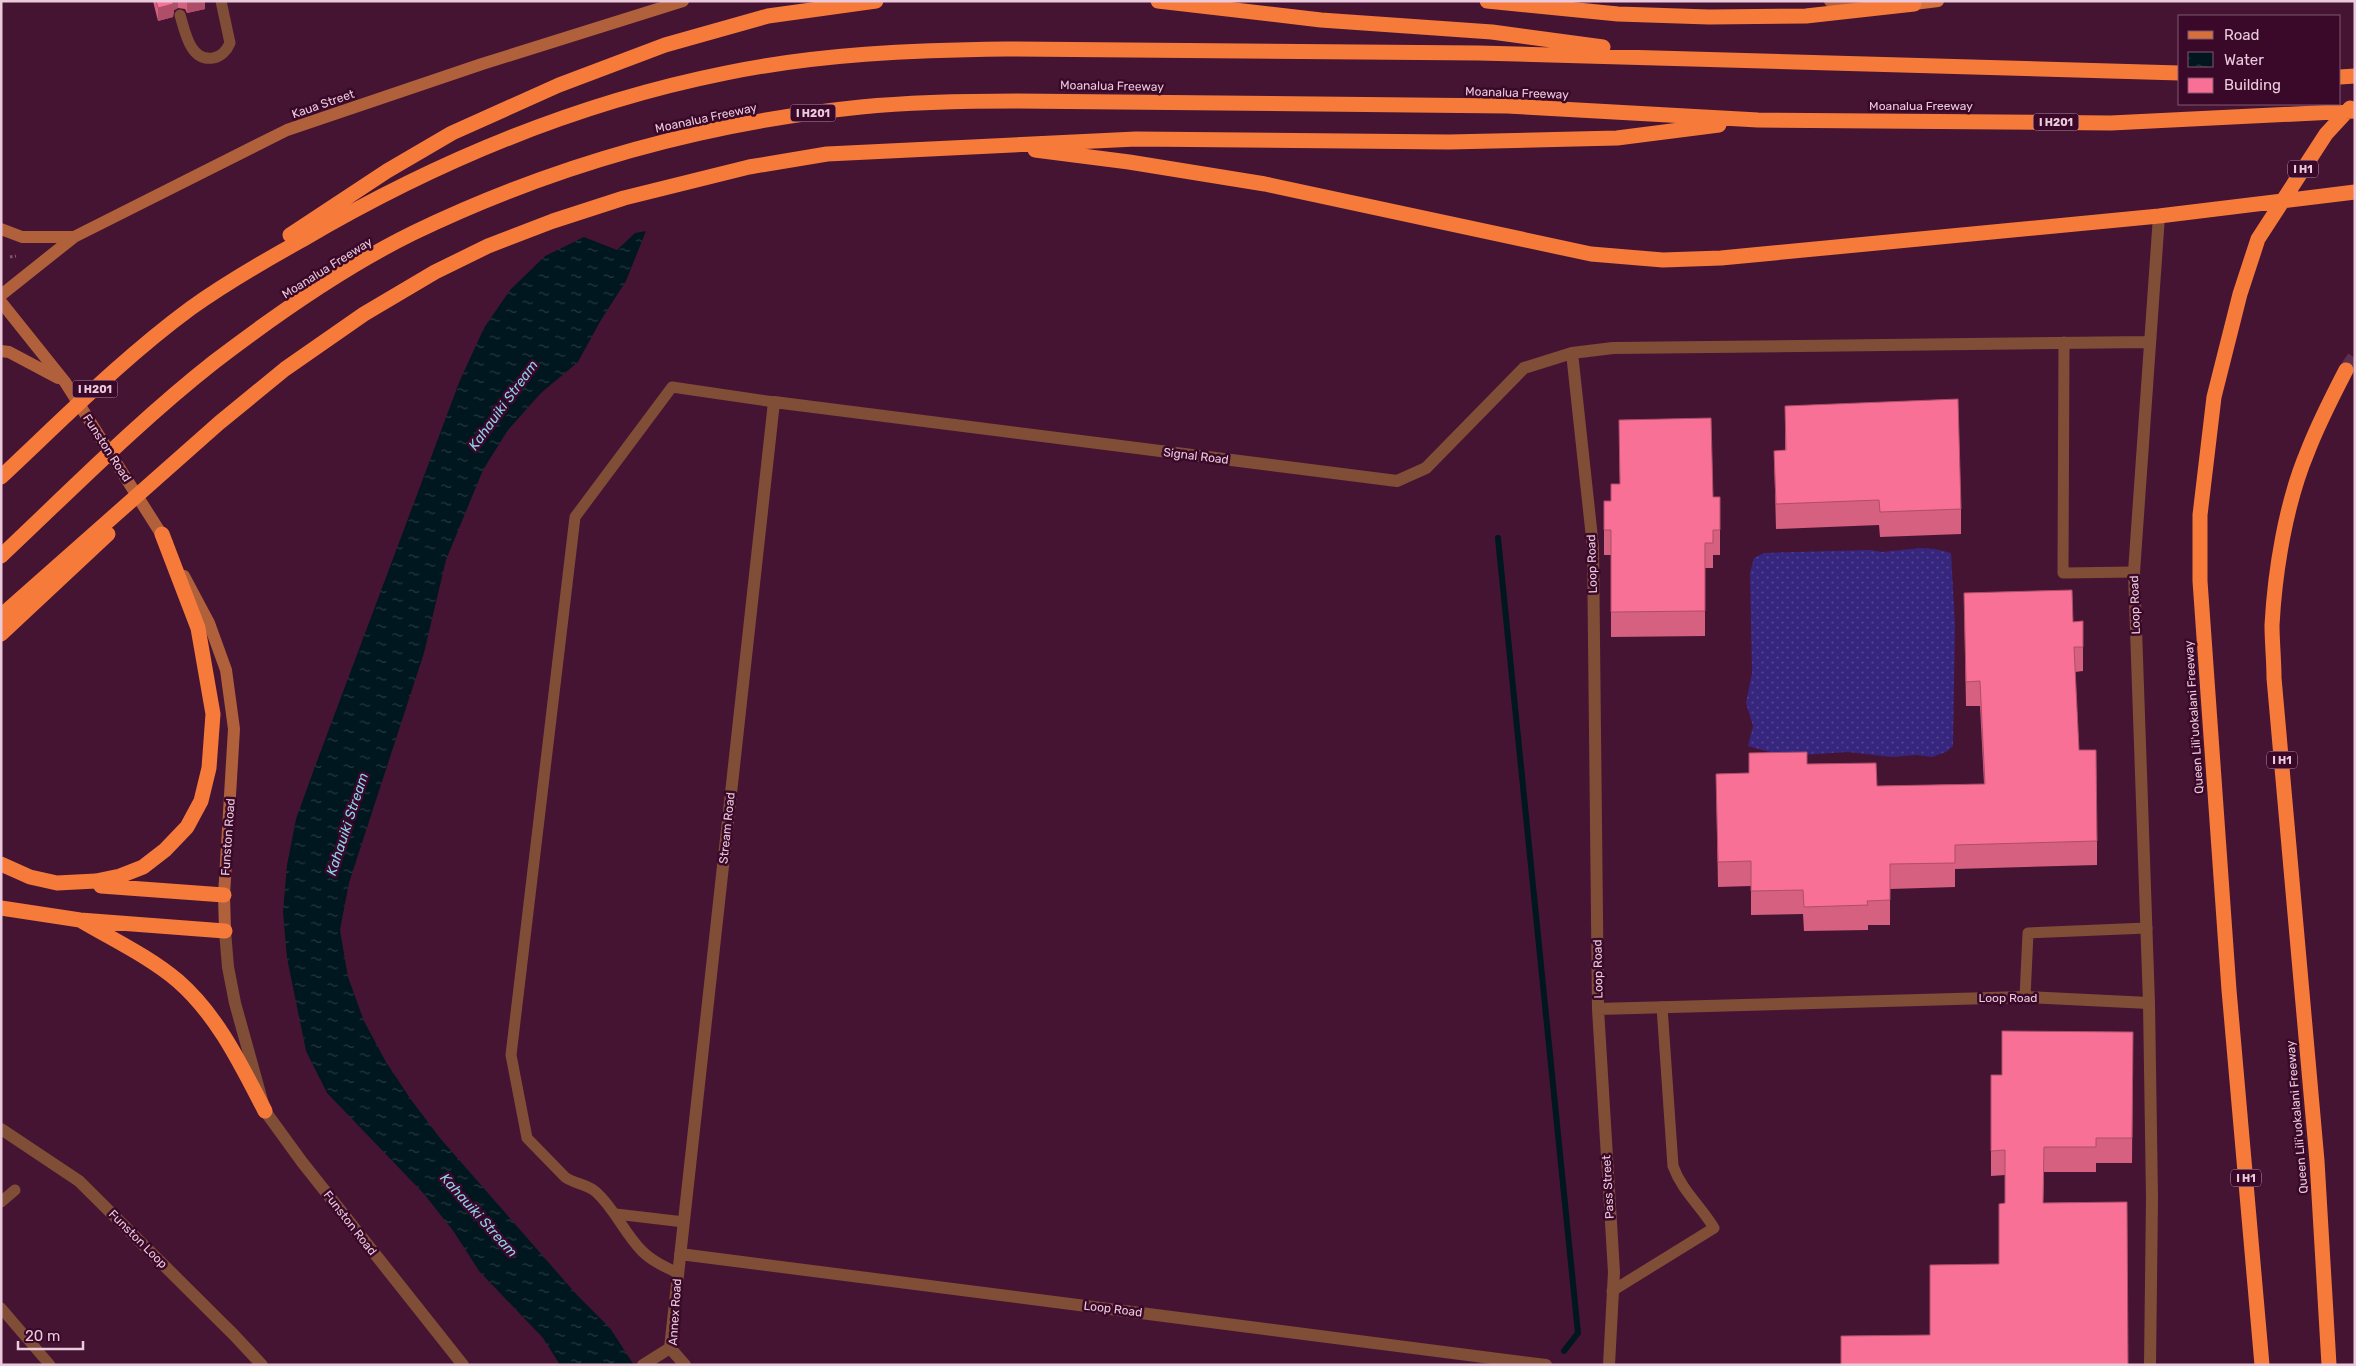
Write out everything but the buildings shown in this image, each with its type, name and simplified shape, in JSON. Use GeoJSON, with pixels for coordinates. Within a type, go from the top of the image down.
{"type":"FeatureCollection","features":[{"type":"Feature","properties":{"kind":"highway"},"geometry":{"type":"LineString","coordinates":[[192,307],[296,231],[387,171],[452,133],[559,85],[664,45],[768,16],[876,1]]}},
{"type":"Feature","properties":{"kind":"highway"},"geometry":{"type":"LineString","coordinates":[[1158,1],[1321,20],[1492,32],[1679,57]]}},
{"type":"Feature","properties":{"kind":"highway"},"geometry":{"type":"LineString","coordinates":[[1487,1],[1618,14],[1709,17],[1806,16],[1914,4]]}},
{"type":"Feature","properties":{"kind":"highway","name":"I H201"},"geometry":{"type":"LineString","coordinates":[[1,477],[130,357],[192,307],[264,261],[328,224],[396,187],[528,130],[594,107],[725,73],[850,55],[930,50],[1450,52],[1679,57],[2178,73]]}},
{"type":"Feature","properties":{"kind":"highway"},"geometry":{"type":"LineString","coordinates":[[2341,77],[2355,76]]}},
{"type":"Feature","properties":{"kind":"highway","name":"Moanalua Freeway"},"geometry":{"type":"LineString","coordinates":[[1,556],[157,410],[214,362],[343,273],[410,234],[485,201],[557,173],[634,149],[708,131],[783,117],[861,107],[937,102],[1036,101],[1507,106],[1758,120],[2111,123],[2355,111]]}},
{"type":"Feature","properties":{"kind":"highway","name":"Queen Liliʻuokalani Freeway"},"geometry":{"type":"LineString","coordinates":[[2262,1365],[2229,990],[2200,582],[2200,515],[2214,397],[2240,294],[2258,239],[2326,134],[2355,103]]}},
{"type":"Feature","properties":{"kind":"highway"},"geometry":{"type":"LineString","coordinates":[[1,616],[218,423],[285,369],[364,314],[444,267],[488,246],[553,220],[624,198],[749,167],[827,154],[1136,139],[1449,142],[1617,138],[1758,120]]}},
{"type":"Feature","properties":{"kind":"highway"},"geometry":{"type":"LineString","coordinates":[[988,145],[1129,162],[1265,184],[1591,254],[1662,260],[1721,258],[2159,216],[2355,192]]}},
{"type":"Feature","properties":{"kind":"highway","name":"Queen Liliʻuokalani Freeway"},"geometry":{"type":"LineString","coordinates":[[2329,1365],[2317,1161],[2274,678],[2272,626],[2275,588],[2293,498],[2306,454],[2346,370]]}},
{"type":"Feature","properties":{"kind":"highway"},"geometry":{"type":"LineString","coordinates":[[1,634],[80,561],[218,423]]}},
{"type":"Feature","properties":{"kind":"highway"},"geometry":{"type":"LineString","coordinates":[[57,883],[96,881],[120,876],[143,867],[166,850],[187,827],[201,801],[209,768],[213,714],[198,628],[162,534]]}},
{"type":"Feature","properties":{"kind":"highway"},"geometry":{"type":"LineString","coordinates":[[1,864],[30,877],[57,883],[224,895]]}},
{"type":"Feature","properties":{"kind":"highway"},"geometry":{"type":"LineString","coordinates":[[1,908],[80,920],[225,930]]}},
{"type":"Feature","properties":{"kind":"highway"},"geometry":{"type":"LineString","coordinates":[[80,920],[177,980],[195,997],[211,1017],[238,1060],[265,1112]]}},
{"type":"Feature","properties":{"kind":"main road"},"geometry":{"type":"LineString","coordinates":[[1914,4],[1938,1]]}},
{"type":"Feature","properties":{"kind":"street","name":"Kaua Street"},"geometry":{"type":"LineString","coordinates":[[1,295],[74,237],[287,130],[491,61],[683,1]]}},
{"type":"Feature","properties":{"kind":"street"},"geometry":{"type":"LineString","coordinates":[[1830,1],[1914,4]]}},
{"type":"Feature","properties":{"kind":"street","name":"Loop Road"},"geometry":{"type":"LineString","coordinates":[[1572,353],[1593,547],[1598,1009],[2025,997],[2149,1003],[2134,572],[2159,216]]}},
{"type":"Feature","properties":{"kind":"street"},"geometry":{"type":"LineString","coordinates":[[1,229],[22,237],[74,237]]}},
{"type":"Feature","properties":{"kind":"street","name":"Funston Road"},"geometry":{"type":"LineString","coordinates":[[1,302],[65,382],[162,534],[209,623],[226,670],[234,729],[224,895],[225,930],[235,1003],[265,1112],[302,1162],[463,1365]]}},
{"type":"Feature","properties":{"kind":"street"},"geometry":{"type":"LineString","coordinates":[[1572,353],[1613,348],[2149,342]]}},
{"type":"Feature","properties":{"kind":"street"},"geometry":{"type":"LineString","coordinates":[[5,352],[65,382]]}},
{"type":"Feature","properties":{"kind":"street","name":"Signal Road"},"geometry":{"type":"LineString","coordinates":[[774,402],[1397,481],[1426,468],[1524,368],[1572,353]]}},
{"type":"Feature","properties":{"kind":"street","name":"Stream Road"},"geometry":{"type":"LineString","coordinates":[[680,1254],[774,402]]}},
{"type":"Feature","properties":{"kind":"street"},"geometry":{"type":"LineString","coordinates":[[2149,1003],[2152,1198],[2150,1365]]}},
{"type":"Feature","properties":{"kind":"street","name":"Pass Street"},"geometry":{"type":"LineString","coordinates":[[1598,1009],[1613,1262],[1609,1365]]}},
{"type":"Feature","properties":{"kind":"street","name":"Funston Loop"},"geometry":{"type":"LineString","coordinates":[[1,1130],[78,1181],[262,1365]]}},
{"type":"Feature","properties":{"kind":"street","name":"Loop Road"},"geometry":{"type":"LineString","coordinates":[[680,1254],[1546,1365]]}},
{"type":"Feature","properties":{"kind":"street","name":"Annex Road"},"geometry":{"type":"LineString","coordinates":[[680,1254],[670,1348],[685,1365]]}},
{"type":"Feature","properties":{"kind":"street"},"geometry":{"type":"LineString","coordinates":[[645,1363],[670,1348]]}},
{"type":"Feature","properties":{"kind":"lane"},"geometry":{"type":"LineString","coordinates":[[180,15],[189,44],[195,52],[206,59],[216,58],[227,49],[230,43],[221,1]]}},
{"type":"Feature","properties":{"kind":"lane"},"geometry":{"type":"LineString","coordinates":[[2064,342],[2063,573],[2134,572]]}},
{"type":"Feature","properties":{"kind":"lane"},"geometry":{"type":"LineString","coordinates":[[678,1273],[649,1257],[640,1249],[616,1214],[591,1187],[572,1182],[564,1177],[527,1138],[511,1055],[575,517],[672,387],[774,402]]}},
{"type":"Feature","properties":{"kind":"lane"},"geometry":{"type":"LineString","coordinates":[[2025,997],[2028,934],[2147,928]]}},
{"type":"Feature","properties":{"kind":"lane"},"geometry":{"type":"LineString","coordinates":[[1612,1291],[1714,1228],[1704,1212],[1682,1187],[1673,1166],[1662,1007]]}},
{"type":"Feature","properties":{"kind":"lane"},"geometry":{"type":"LineString","coordinates":[[1,1202],[15,1190]]}},
{"type":"Feature","properties":{"kind":"lane"},"geometry":{"type":"LineString","coordinates":[[616,1214],[684,1222]]}},
{"type":"Feature","properties":{"kind":"lane"},"geometry":{"type":"LineString","coordinates":[[1,1308],[50,1365]]}},
{"type":"Feature","properties":{"kind":"path"},"geometry":{"type":"LineString","coordinates":[[10,257],[16,256]]}},
{"type":"Feature","properties":{"kind":"shaded area"},"geometry":{"type":"Polygon","coordinates":[[[1921,548],[1951,553],[1955,625],[1953,746],[1946,752],[1932,757],[1916,755],[1892,757],[1848,752],[1785,756],[1748,746],[1753,726],[1746,703],[1752,673],[1750,573],[1754,558],[1764,553],[1870,550],[1882,552],[1921,548]]]}},
{"type":"Feature","properties":{"kind":"water","name":"Kahauiki Stream"},"geometry":{"type":"Polygon","coordinates":[[[646,231],[626,281],[601,320],[578,362],[541,393],[508,430],[483,470],[446,560],[424,653],[349,883],[340,930],[348,977],[364,1021],[386,1062],[412,1101],[440,1138],[577,1295],[610,1328],[634,1365],[560,1365],[543,1338],[479,1271],[454,1232],[424,1194],[327,1093],[306,1051],[287,958],[283,912],[287,865],[296,819],[460,380],[484,328],[510,290],[545,256],[584,237],[617,250],[635,233],[646,231]]]}},
{"type":"Feature","properties":{"kind":"waterway"},"geometry":{"type":"LineString","coordinates":[[1498,538],[1578,1333],[1564,1351]]}},
{"type":"Feature","properties":{"kind":"tunnel"},"geometry":{"type":"LineString","coordinates":[[2346,370],[2355,357]]}}]}
